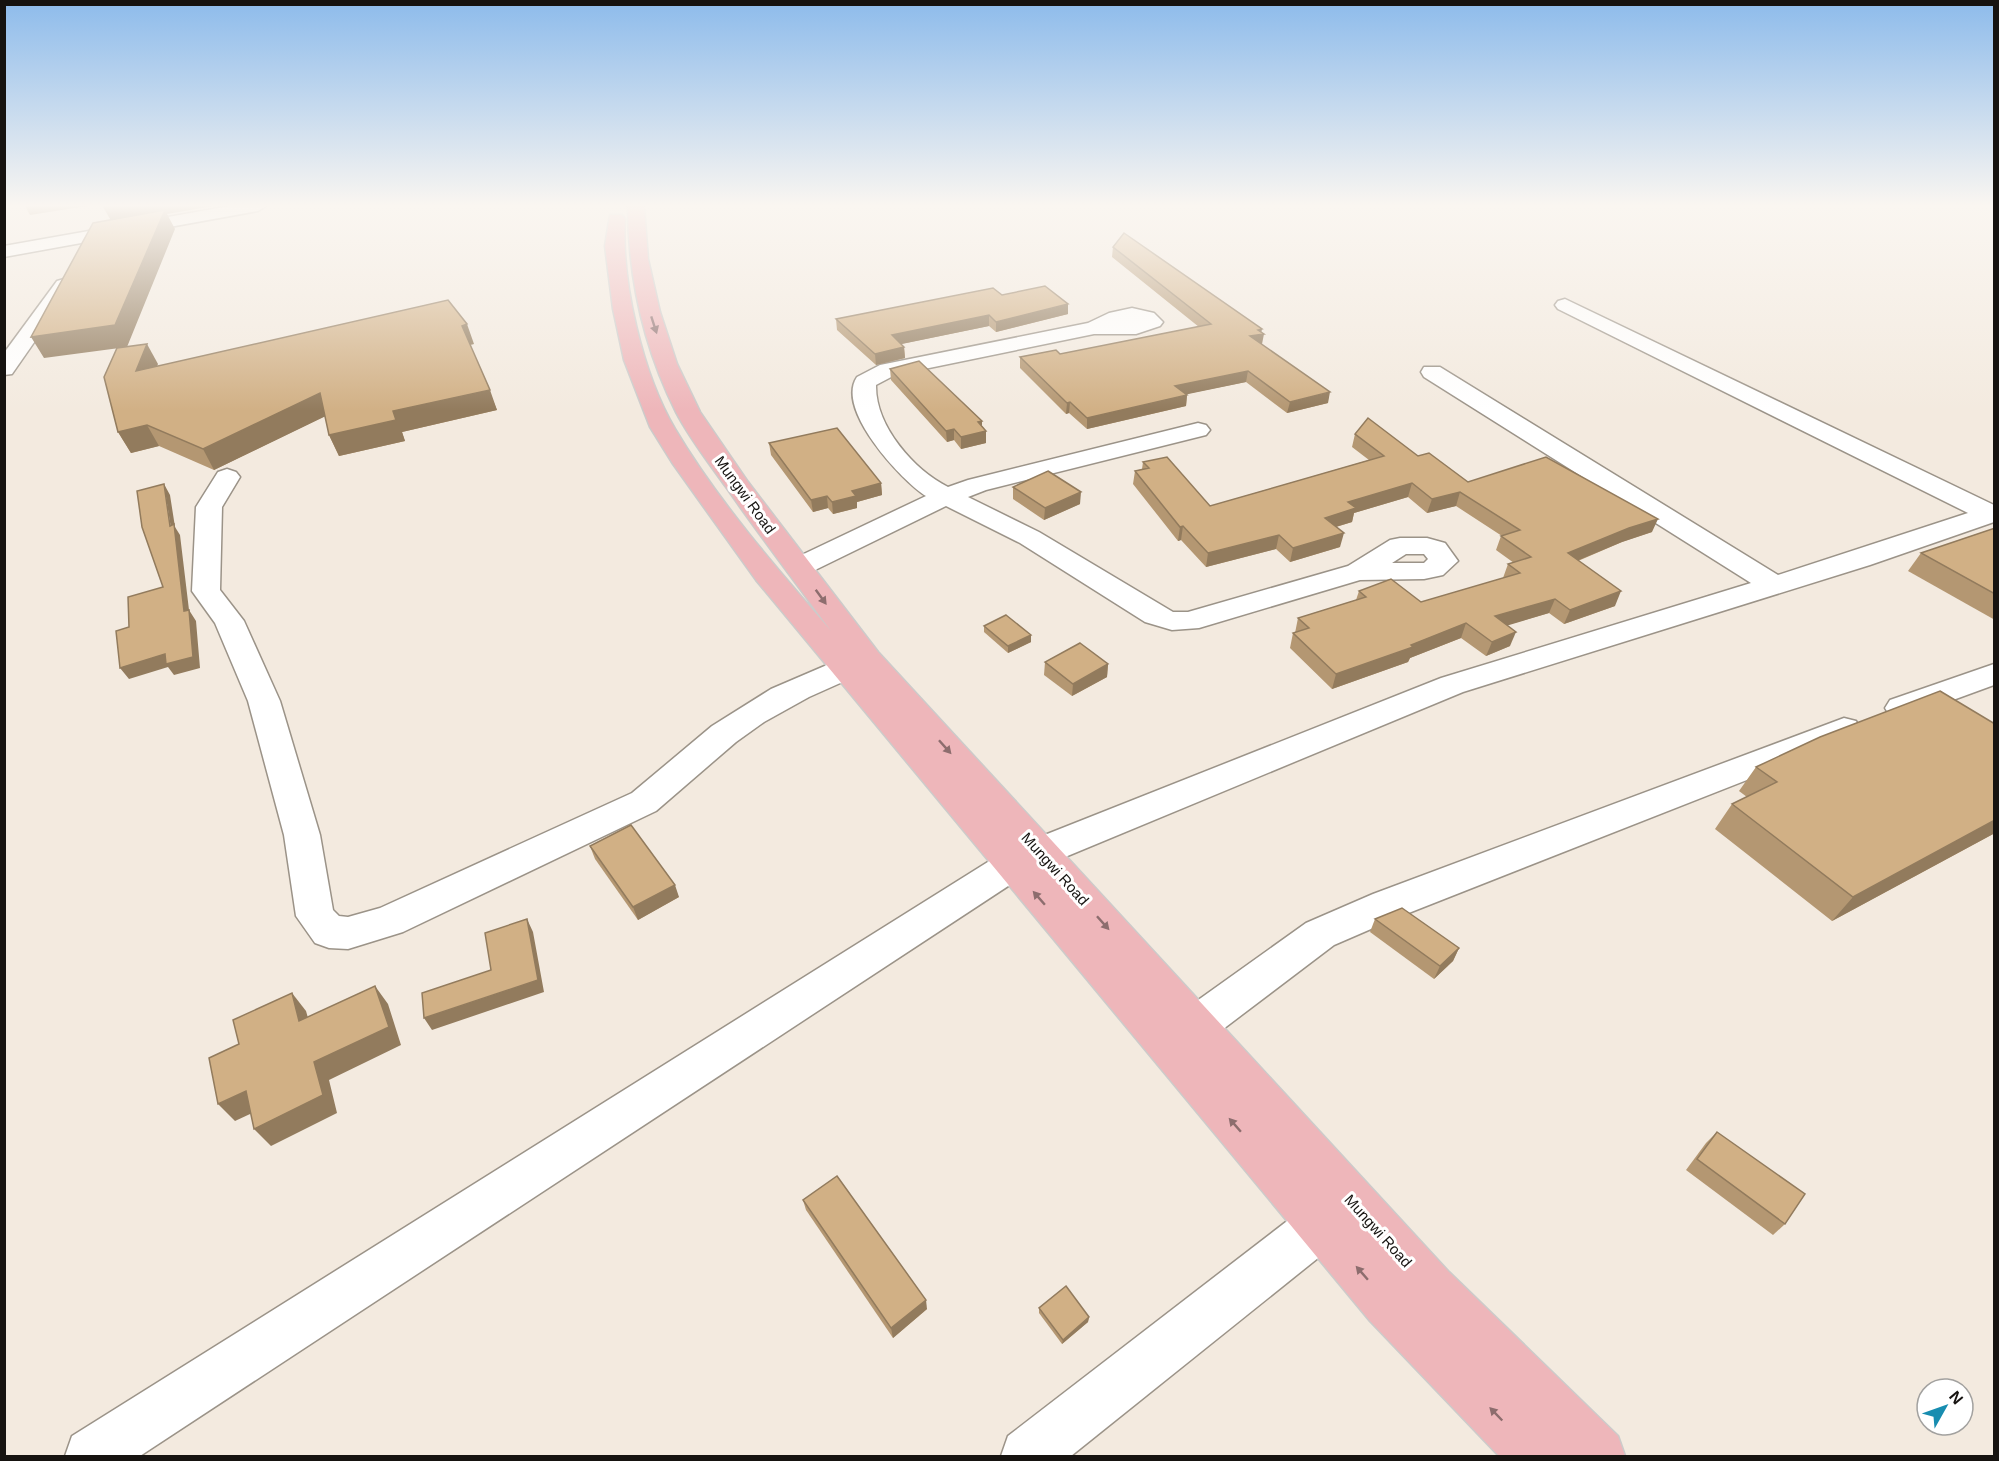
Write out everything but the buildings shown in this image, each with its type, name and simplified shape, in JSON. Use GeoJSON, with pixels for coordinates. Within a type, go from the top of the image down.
{"type":"FeatureCollection","features":[{"type":"Feature","properties":{"kind":"main road","name":"Mungwi Road"},"geometry":{"type":"LineString","coordinates":[[618,274],[623,309],[635,360],[662,427],[682,459],[766,574],[845,669],[1026,859],[1195,1026],[1430,1289],[1598,1456]]}},
{"type":"Feature","properties":{"kind":"main road","name":"Mungwi Road"},"geometry":{"type":"LineString","coordinates":[[642,274],[649,309],[664,356],[688,412],[783,549],[800,567],[867,659],[1026,859],[1321,1225],[1388,1303],[1537,1456]]}},
{"type":"Feature","properties":{"kind":"street"},"geometry":{"type":"LineString","coordinates":[[4,369],[71,274]]}},
{"type":"Feature","properties":{"kind":"street"},"geometry":{"type":"LineString","coordinates":[[1564,305],[1992,513]]}},
{"type":"Feature","properties":{"kind":"street"},"geometry":{"type":"LineString","coordinates":[[1094,328],[888,370],[870,377],[865,382],[863,392],[873,420],[890,447],[913,476],[1011,527],[1155,616],[1172,621],[1189,621],[1358,572]]}},
{"type":"Feature","properties":{"kind":"street"},"geometry":{"type":"LineString","coordinates":[[1432,372],[1774,585]]}},
{"type":"Feature","properties":{"kind":"street"},"geometry":{"type":"LineString","coordinates":[[800,567],[948,496],[977,485],[1198,430]]}},
{"type":"Feature","properties":{"kind":"street"},"geometry":{"type":"LineString","coordinates":[[226,477],[209,507],[206,534],[209,561],[204,581],[206,591],[229,621],[264,701],[302,835],[315,916],[329,932],[348,933],[389,921],[636,806],[661,791],[724,734],[773,700],[845,669]]}},
{"type":"Feature","properties":{"kind":"street"},"geometry":{"type":"LineString","coordinates":[[92,1456],[1026,859],[1452,685],[1774,585],[1992,513]]}},
{"type":"Feature","properties":{"kind":"street"},"geometry":{"type":"LineString","coordinates":[[1195,1026],[1320,934],[1453,880],[1995,674]]}},
{"type":"Feature","properties":{"kind":"street"},"geometry":{"type":"LineString","coordinates":[[1028,1456],[1321,1225]]}}]}
